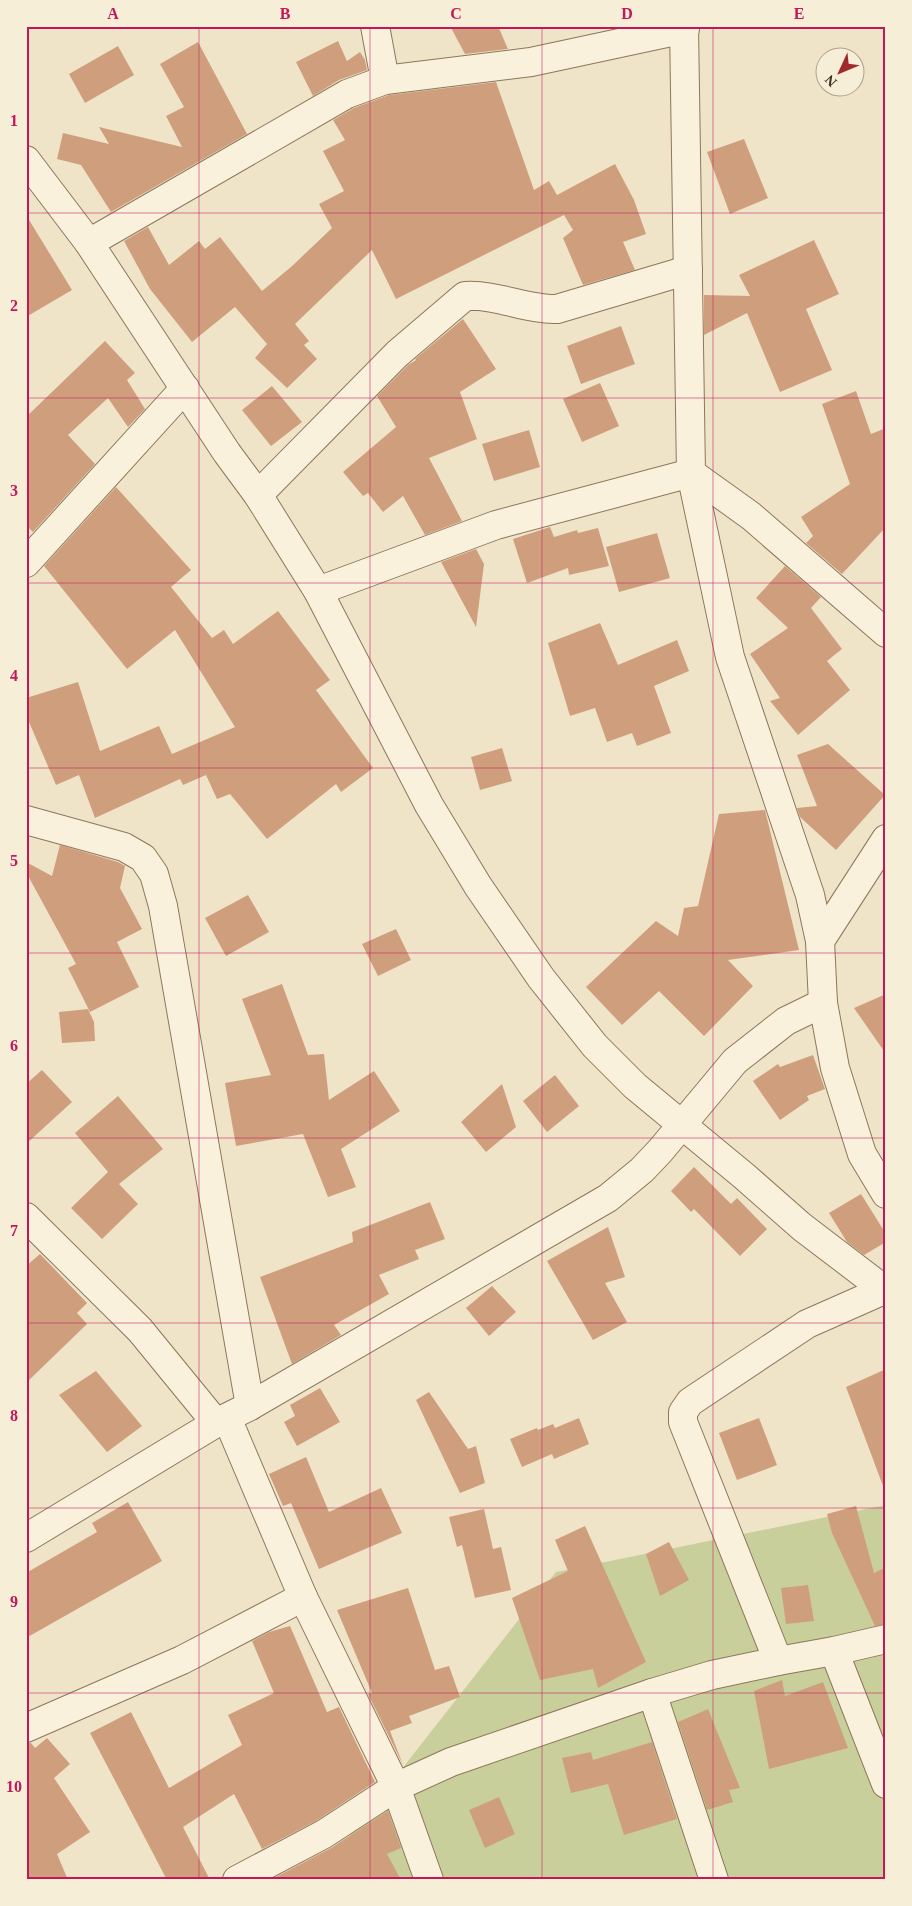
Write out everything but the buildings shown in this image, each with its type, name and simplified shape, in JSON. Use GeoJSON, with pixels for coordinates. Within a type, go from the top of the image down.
{"type":"FeatureCollection","features":[{"type":"Feature","properties":{"kind":"street"},"geometry":{"type":"LineString","coordinates":[[375,26],[385,80]]}},
{"type":"Feature","properties":{"kind":"street"},"geometry":{"type":"LineString","coordinates":[[89,244],[347,94],[385,80],[531,62],[685,27],[691,473],[730,657],[810,895],[820,941],[823,1003],[835,1068],[862,1154],[886,1194]]}},
{"type":"Feature","properties":{"kind":"street"},"geometry":{"type":"LineString","coordinates":[[26,160],[89,244],[258,495],[318,590],[429,805],[478,886],[530,962],[595,1046],[635,1086],[744,1176],[802,1227],[885,1290],[806,1324],[690,1402],[683,1412],[683,1422],[778,1661]]}},
{"type":"Feature","properties":{"kind":"street"},"geometry":{"type":"LineString","coordinates":[[258,495],[398,354],[464,296],[478,295],[544,309],[557,308],[688,270]]}},
{"type":"Feature","properties":{"kind":"street"},"geometry":{"type":"LineString","coordinates":[[26,563],[185,388]]}},
{"type":"Feature","properties":{"kind":"street"},"geometry":{"type":"LineString","coordinates":[[318,590],[496,525],[691,473]]}},
{"type":"Feature","properties":{"kind":"street"},"geometry":{"type":"LineString","coordinates":[[691,473],[751,516],[886,633]]}},
{"type":"Feature","properties":{"kind":"street"},"geometry":{"type":"LineString","coordinates":[[27,822],[124,847],[143,858],[154,874],[163,906],[231,1416],[303,1597],[396,1787],[429,1880]]}},
{"type":"Feature","properties":{"kind":"street"},"geometry":{"type":"LineString","coordinates":[[820,941],[886,839]]}},
{"type":"Feature","properties":{"kind":"street"},"geometry":{"type":"LineString","coordinates":[[26,1538],[231,1416],[608,1198],[642,1170],[682,1126],[715,1083],[735,1061],[786,1021],[823,1003]]}},
{"type":"Feature","properties":{"kind":"street"},"geometry":{"type":"LineString","coordinates":[[26,1217],[140,1330],[231,1416]]}},
{"type":"Feature","properties":{"kind":"street"},"geometry":{"type":"LineString","coordinates":[[26,1728],[182,1660],[303,1597]]}},
{"type":"Feature","properties":{"kind":"street"},"geometry":{"type":"LineString","coordinates":[[237,1880],[324,1834],[396,1787],[451,1762],[652,1693],[712,1675],[886,1639]]}},
{"type":"Feature","properties":{"kind":"street"},"geometry":{"type":"LineString","coordinates":[[834,1651],[886,1784]]}},
{"type":"Feature","properties":{"kind":"street"},"geometry":{"type":"LineString","coordinates":[[652,1693],[714,1880]]}},
{"type":"Feature","properties":{"kind":"green space"},"geometry":{"type":"Polygon","coordinates":[[[886,1505],[886,1880],[315,1880],[556,1572],[886,1505]]]}}]}
